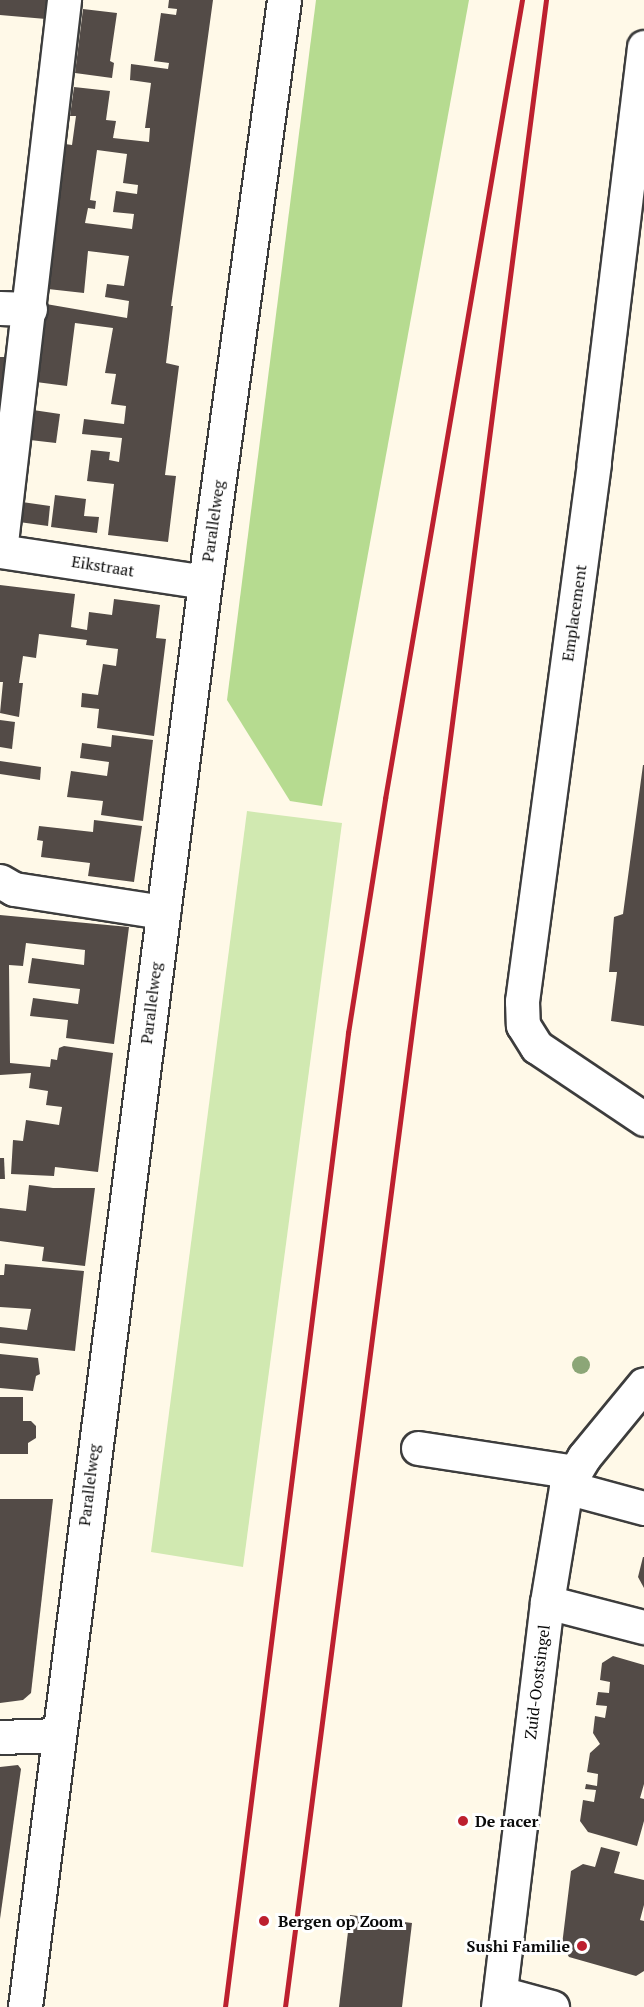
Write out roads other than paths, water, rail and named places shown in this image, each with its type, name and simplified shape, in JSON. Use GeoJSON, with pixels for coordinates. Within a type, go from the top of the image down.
{"type":"FeatureCollection","features":[{"type":"Feature","properties":{"kind":"street"},"geometry":{"type":"LineString","coordinates":[[0,551],[15,309],[64,0]]}},
{"type":"Feature","properties":{"kind":"street","name":"Parallelweg"},"geometry":{"type":"LineString","coordinates":[[25,2007],[205,582],[284,0]]}},
{"type":"Feature","properties":{"kind":"street","name":"Emplacement"},"geometry":{"type":"LineString","coordinates":[[644,47],[594,464],[522,1001],[523,1025],[537,1047],[644,1119]]}},
{"type":"Feature","properties":{"kind":"street","name":"Eikstraat"},"geometry":{"type":"LineString","coordinates":[[0,551],[205,582]]}},
{"type":"Feature","properties":{"kind":"street"},"geometry":{"type":"LineString","coordinates":[[0,881],[14,889],[163,912]]}},
{"type":"Feature","properties":{"kind":"street","name":"Zuid-Oostsingel"},"geometry":{"type":"LineString","coordinates":[[499,2000],[547,1602],[571,1480],[584,1457],[644,1384]]}},
{"type":"Feature","properties":{"kind":"street"},"geometry":{"type":"LineString","coordinates":[[418,1448],[571,1480],[644,1508]]}},
{"type":"Feature","properties":{"kind":"street"},"geometry":{"type":"LineString","coordinates":[[547,1602],[644,1627]]}},
{"type":"Feature","properties":{"kind":"street"},"geometry":{"type":"LineString","coordinates":[[0,1737],[58,1735]]}},
{"type":"Feature","properties":{"kind":"street"},"geometry":{"type":"LineString","coordinates":[[499,2000],[552,2007]]}},
{"type":"Feature","properties":{"kind":"railway"},"geometry":{"type":"LineString","coordinates":[[225,2007],[348,1033],[385,799],[522,0]]}},
{"type":"Feature","properties":{"kind":"railway"},"geometry":{"type":"LineString","coordinates":[[285,2007],[546,0]]}},
{"type":"Feature","properties":{"kind":"place","name":"De racer"},"geometry":{"type":"Point","coordinates":[463,1821]}},
{"type":"Feature","properties":{"kind":"place","name":"Bergen op Zoom"},"geometry":{"type":"Point","coordinates":[264,1921]}},
{"type":"Feature","properties":{"kind":"place","name":"Sushi Familie"},"geometry":{"type":"Point","coordinates":[582,1946]}}]}
